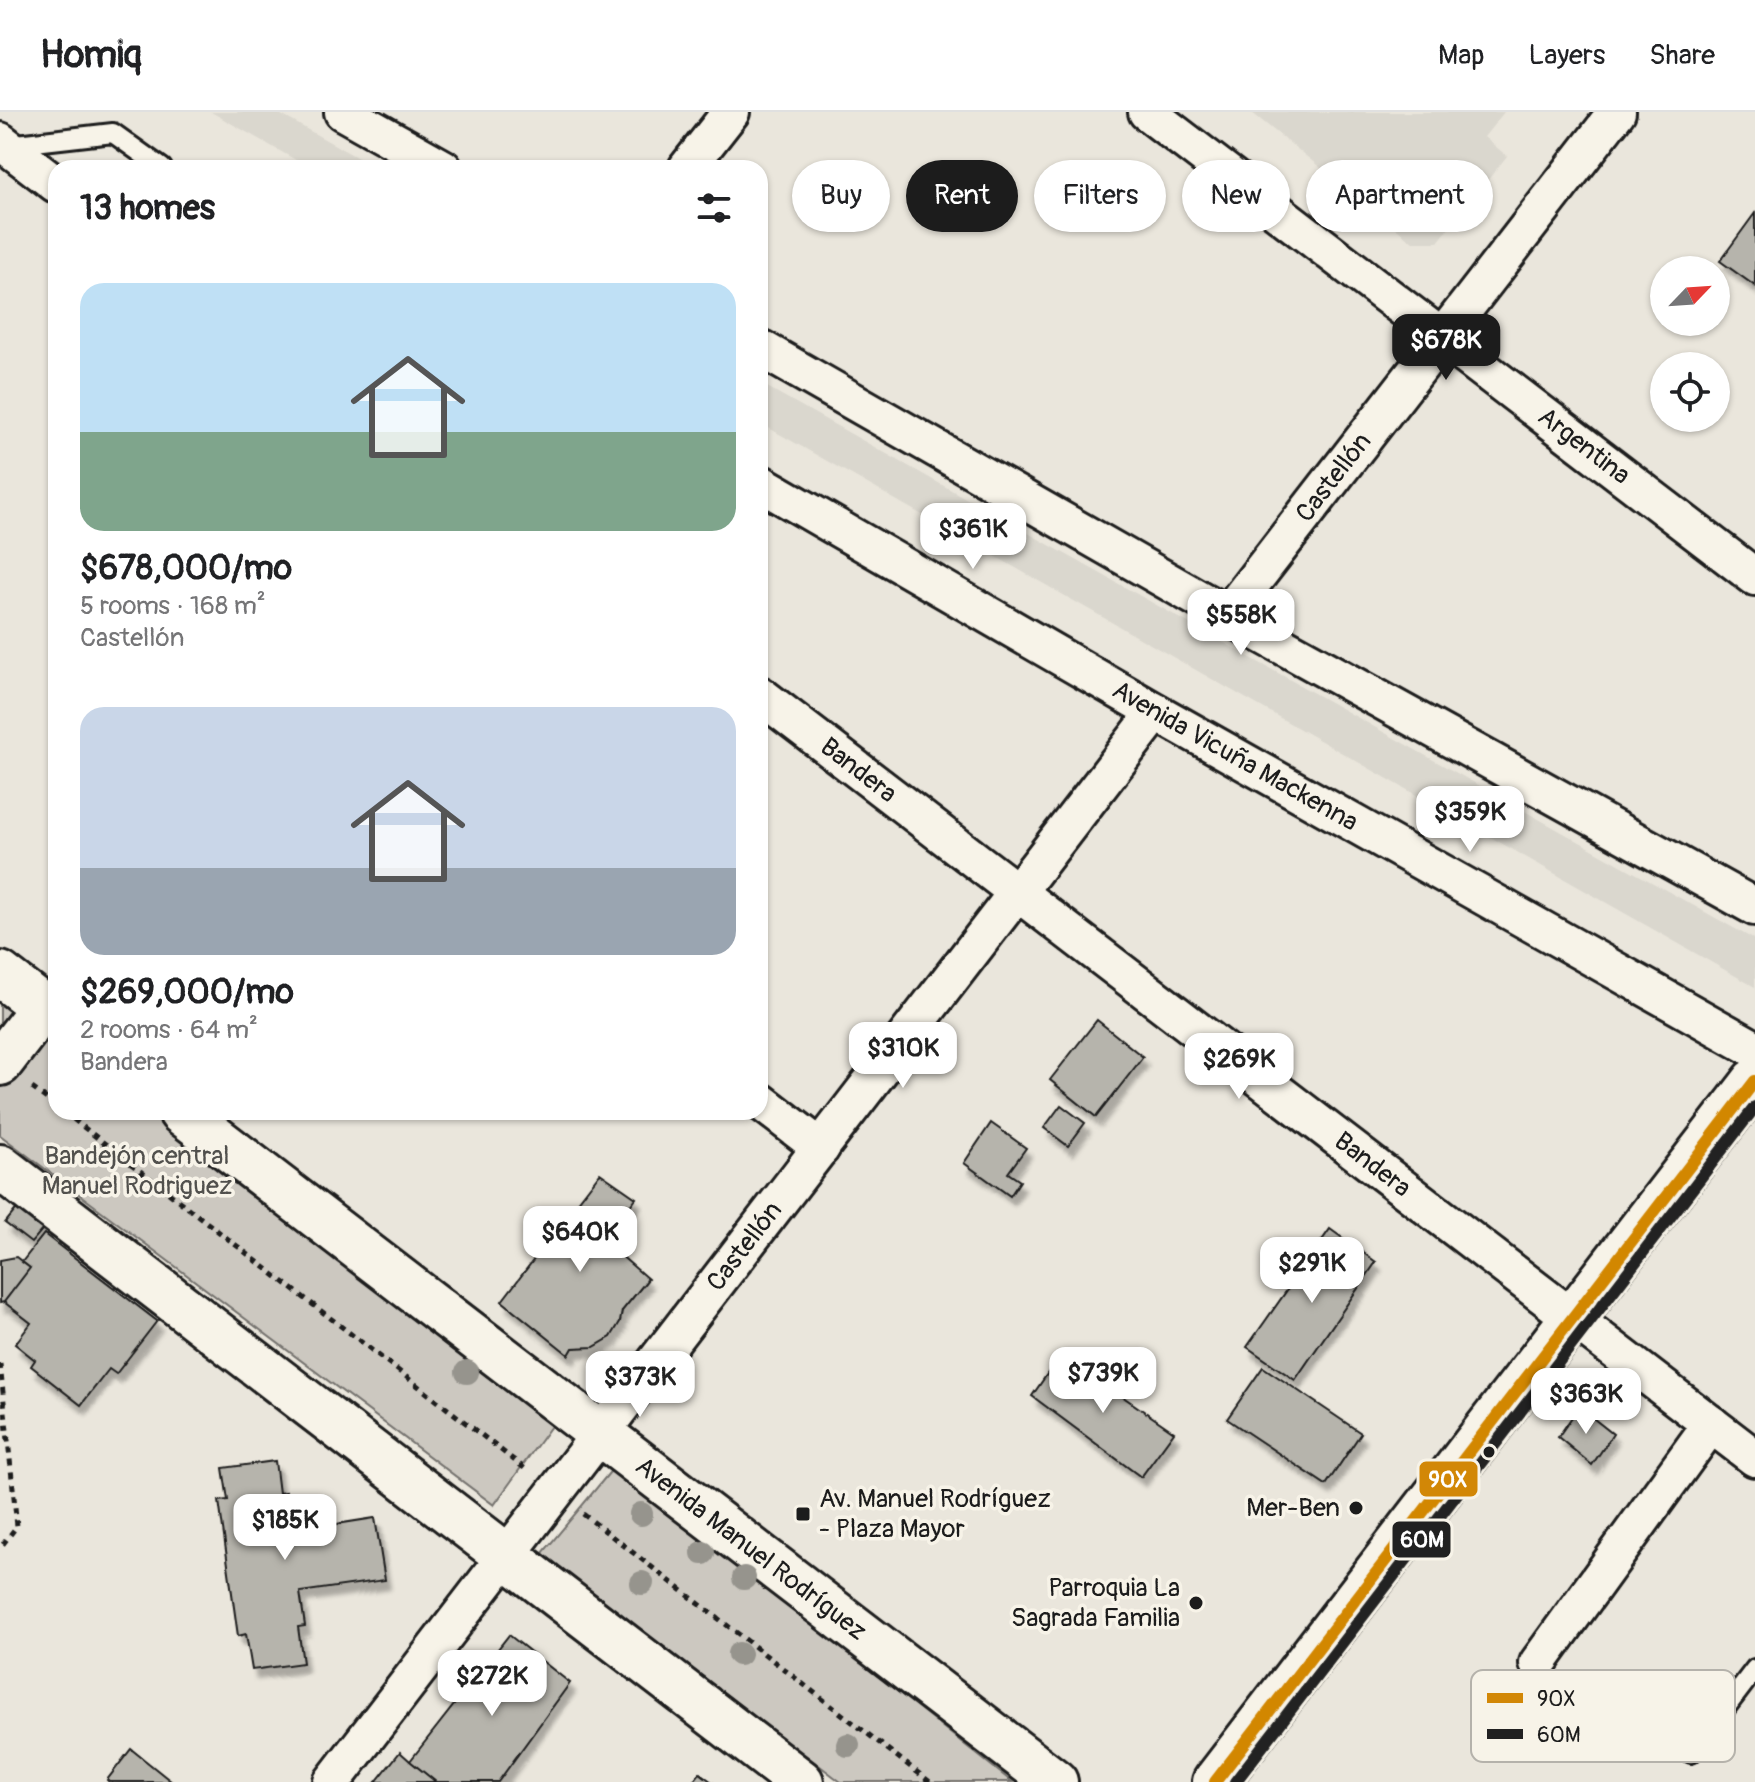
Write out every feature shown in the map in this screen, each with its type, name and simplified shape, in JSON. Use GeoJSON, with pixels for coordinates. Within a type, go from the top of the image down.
{"type":"FeatureCollection","features":[{"type":"Feature","properties":{"kind":"main road"},"geometry":{"type":"LineString","coordinates":[[0,974],[48,1003]]}},
{"type":"Feature","properties":{"kind":"main road"},"geometry":{"type":"LineString","coordinates":[[0,1063],[48,1009]]}},
{"type":"Feature","properties":{"kind":"main road"},"geometry":{"type":"LineString","coordinates":[[1215,1782],[1755,1081]]}},
{"type":"Feature","properties":{"kind":"main road","name":"Avenida Manuel Rodríguez"},"geometry":{"type":"LineString","coordinates":[[191,1120],[1055,1782]]}},
{"type":"Feature","properties":{"kind":"main road"},"geometry":{"type":"LineString","coordinates":[[0,1167],[801,1782]]}},
{"type":"Feature","properties":{"kind":"street"},"geometry":{"type":"LineString","coordinates":[[343,112],[429,160]]}},
{"type":"Feature","properties":{"kind":"street"},"geometry":{"type":"LineString","coordinates":[[693,160],[731,112]]}},
{"type":"Feature","properties":{"kind":"street","name":"Argentina"},"geometry":{"type":"LineString","coordinates":[[1147,112],[1755,577]]}},
{"type":"Feature","properties":{"kind":"street","name":"Castellón"},"geometry":{"type":"LineString","coordinates":[[1227,615],[1617,112]]}},
{"type":"Feature","properties":{"kind":"street"},"geometry":{"type":"LineString","coordinates":[[3,143],[48,178]]}},
{"type":"Feature","properties":{"kind":"street"},"geometry":{"type":"LineString","coordinates":[[768,353],[1227,615],[1755,907]]}},
{"type":"Feature","properties":{"kind":"street","name":"Avenida Vicuña Mackenna"},"geometry":{"type":"LineString","coordinates":[[768,488],[1156,712],[1755,1049]]}},
{"type":"Feature","properties":{"kind":"street","name":"Bandera"},"geometry":{"type":"LineString","coordinates":[[768,701],[1755,1458]]}},
{"type":"Feature","properties":{"kind":"street","name":"Castellón"},"geometry":{"type":"LineString","coordinates":[[332,1782],[1156,712]]}},
{"type":"Feature","properties":{"kind":"street"},"geometry":{"type":"LineString","coordinates":[[768,1107],[821,1148]]}},
{"type":"Feature","properties":{"kind":"street"},"geometry":{"type":"LineString","coordinates":[[1538,1663],[1711,1424]]}},
{"type":"Feature","properties":{"kind":"lane"},"geometry":{"type":"LineString","coordinates":[[3,143],[113,133],[151,160]]}},
{"type":"Feature","properties":{"kind":"lane"},"geometry":{"type":"LineString","coordinates":[[1735,1695],[1755,1669]]}},
{"type":"Feature","properties":{"kind":"path"},"geometry":{"type":"LineString","coordinates":[[74,1120],[930,1782]]}},
{"type":"Feature","properties":{"kind":"path"},"geometry":{"type":"LineString","coordinates":[[0,1364],[17,1526],[0,1548]]}},
{"type":"Feature","properties":{"kind":"shaded area"},"geometry":{"type":"Polygon","coordinates":[[[211,112],[276,112],[362,160],[296,160],[211,112]]]}},
{"type":"Feature","properties":{"kind":"shaded area"},"geometry":{"type":"Polygon","coordinates":[[[1251,112],[1504,112],[1484,137],[1507,156],[1493,173],[1493,160],[1311,160],[1251,112]]]}},
{"type":"Feature","properties":{"kind":"shaded area"},"geometry":{"type":"Polygon","coordinates":[[[1401,232],[1446,232],[1438,242],[1413,242],[1401,232]]]}},
{"type":"Feature","properties":{"kind":"shaded area"},"geometry":{"type":"Polygon","coordinates":[[[768,387],[1755,940],[1755,987],[768,428],[768,387]]]}},
{"type":"Feature","properties":{"kind":"green space","name":"Bandejón central Manuel Rodriguez"},"geometry":{"type":"Polygon","coordinates":[[[0,998],[48,1036],[48,1120],[157,1120],[551,1426],[494,1505],[0,1135],[0,998]]]}},
{"type":"Feature","properties":{"kind":"green space"},"geometry":{"type":"Polygon","coordinates":[[[614,1467],[1012,1782],[841,1782],[542,1554],[614,1467]]]}},
{"type":"Feature","properties":{"kind":"building"},"geometry":{"type":"Polygon","coordinates":[[[1755,213],[1755,286],[1730,268],[1730,256],[1724,256],[1755,213]]]}},
{"type":"Feature","properties":{"kind":"building"},"geometry":{"type":"Polygon","coordinates":[[[1097,1020],[1143,1057],[1096,1117],[1050,1080],[1097,1020]]]}},
{"type":"Feature","properties":{"kind":"building"},"geometry":{"type":"Polygon","coordinates":[[[1061,1105],[1085,1123],[1068,1146],[1044,1128],[1061,1105]]]}},
{"type":"Feature","properties":{"kind":"building"},"geometry":{"type":"Polygon","coordinates":[[[991,1123],[1026,1148],[1008,1173],[1020,1181],[1010,1196],[964,1163],[991,1123]]]}},
{"type":"Feature","properties":{"kind":"building"},"geometry":{"type":"Polygon","coordinates":[[[600,1173],[636,1198],[603,1240],[648,1279],[622,1311],[620,1322],[611,1337],[594,1347],[573,1348],[569,1355],[502,1301],[600,1173]]]}},
{"type":"Feature","properties":{"kind":"building"},"geometry":{"type":"Polygon","coordinates":[[[23,1201],[49,1222],[31,1243],[5,1223],[23,1201]]]}},
{"type":"Feature","properties":{"kind":"building"},"geometry":{"type":"Polygon","coordinates":[[[1330,1229],[1376,1262],[1295,1380],[1247,1347],[1330,1229]]]}},
{"type":"Feature","properties":{"kind":"building"},"geometry":{"type":"Polygon","coordinates":[[[44,1234],[157,1321],[116,1374],[109,1369],[81,1405],[31,1366],[35,1360],[15,1344],[31,1323],[4,1302],[30,1268],[22,1262],[44,1234]]]}},
{"type":"Feature","properties":{"kind":"building"},"geometry":{"type":"Polygon","coordinates":[[[16,1257],[30,1268],[0,1303],[0,1260],[16,1257]]]}},
{"type":"Feature","properties":{"kind":"building"},"geometry":{"type":"Polygon","coordinates":[[[1061,1354],[1174,1432],[1141,1477],[1032,1396],[1061,1354]]]}},
{"type":"Feature","properties":{"kind":"building"},"geometry":{"type":"Polygon","coordinates":[[[1263,1367],[1361,1433],[1326,1485],[1227,1419],[1263,1367]]]}},
{"type":"Feature","properties":{"kind":"building"},"geometry":{"type":"Polygon","coordinates":[[[1579,1407],[1613,1434],[1592,1465],[1558,1437],[1579,1407]]]}},
{"type":"Feature","properties":{"kind":"building"},"geometry":{"type":"Polygon","coordinates":[[[275,1461],[279,1493],[286,1492],[292,1531],[375,1518],[385,1580],[300,1592],[305,1626],[298,1627],[303,1663],[252,1670],[246,1634],[238,1636],[219,1501],[228,1500],[223,1468],[275,1461]]]}},
{"type":"Feature","properties":{"kind":"building"},"geometry":{"type":"Polygon","coordinates":[[[509,1635],[570,1683],[498,1782],[436,1782],[410,1761],[509,1635]]]}},
{"type":"Feature","properties":{"kind":"building"},"geometry":{"type":"Polygon","coordinates":[[[131,1749],[172,1782],[109,1782],[107,1780],[131,1749]]]}},
{"type":"Feature","properties":{"kind":"building"},"geometry":{"type":"Polygon","coordinates":[[[400,1752],[410,1761],[436,1782],[376,1782],[400,1752]]]}},
{"type":"Feature","properties":{"kind":"building"},"geometry":{"type":"Polygon","coordinates":[[[700,1773],[712,1782],[693,1782],[700,1773]]]}},
{"type":"Feature","properties":{"kind":"transit line","name":"90X"},"geometry":{"type":"LineString","coordinates":[[1215,1782],[1755,1081]]}},
{"type":"Feature","properties":{"kind":"transit line","name":"60M"},"geometry":{"type":"LineString","coordinates":[[1235,1782],[1755,1107]]}},
{"type":"Feature","properties":{"kind":"place","name":"Mer-Ben"},"geometry":{"type":"Point","coordinates":[1356,1508]}},
{"type":"Feature","properties":{"kind":"place","name":"Av. Manuel Rodríguez - Plaza Mayor"},"geometry":{"type":"Point","coordinates":[803,1514]}},
{"type":"Feature","properties":{"kind":"place","name":"Parroquia La Sagrada Familia"},"geometry":{"type":"Point","coordinates":[1196,1603]}}]}
